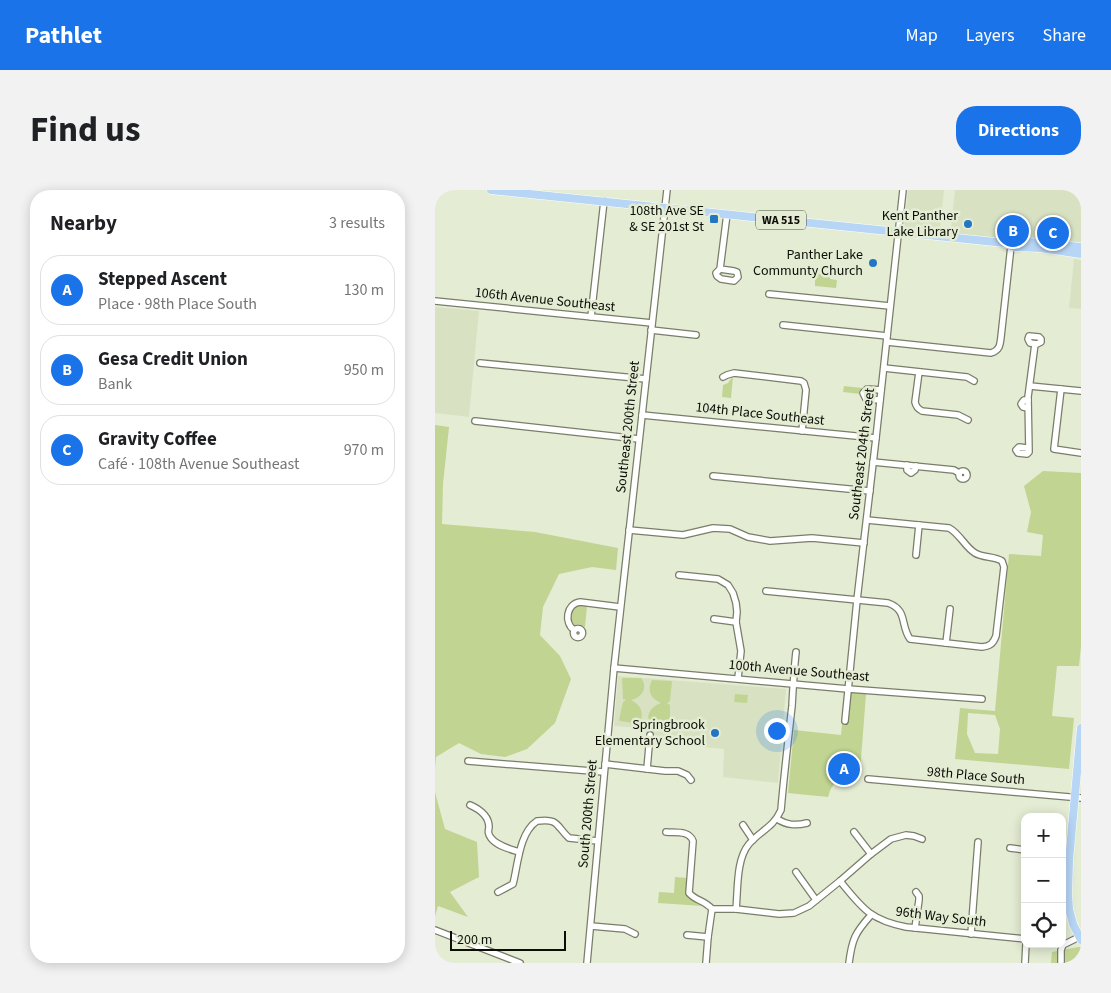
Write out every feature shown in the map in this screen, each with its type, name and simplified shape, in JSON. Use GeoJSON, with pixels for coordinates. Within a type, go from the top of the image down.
{"type":"FeatureCollection","features":[{"type":"Feature","properties":{"kind":"main road","name":"WA 515"},"geometry":{"type":"LineString","coordinates":[[491,190],[899,232],[1081,254]]}},
{"type":"Feature","properties":{"kind":"main road","name":"WA 515"},"geometry":{"type":"LineString","coordinates":[[1008,244],[1019,241],[1081,247]]}},
{"type":"Feature","properties":{"kind":"main road"},"geometry":{"type":"LineString","coordinates":[[1080,938],[1073,924],[1068,902],[1066,855],[1077,798],[1081,728]]}},
{"type":"Feature","properties":{"kind":"street","name":"Southeast 200th Street"},"geometry":{"type":"LineString","coordinates":[[614,668],[667,190]]}},
{"type":"Feature","properties":{"kind":"street","name":"Southeast 204th Street"},"geometry":{"type":"LineString","coordinates":[[845,721],[903,190]]}},
{"type":"Feature","properties":{"kind":"street"},"geometry":{"type":"LineString","coordinates":[[591,317],[603,201]]}},
{"type":"Feature","properties":{"kind":"street"},"geometry":{"type":"LineString","coordinates":[[720,269],[727,214]]}},
{"type":"Feature","properties":{"kind":"street"},"geometry":{"type":"LineString","coordinates":[[783,325],[991,353],[999,348],[1001,337],[1008,244]]}},
{"type":"Feature","properties":{"kind":"street"},"geometry":{"type":"LineString","coordinates":[[769,294],[890,306]]}},
{"type":"Feature","properties":{"kind":"street","name":"106th Avenue Southeast"},"geometry":{"type":"LineString","coordinates":[[435,301],[591,317],[696,335]]}},
{"type":"Feature","properties":{"kind":"street"},"geometry":{"type":"LineString","coordinates":[[1028,450],[1028,408],[1023,407],[1021,404],[1024,400],[1028,400],[1035,344]]}},
{"type":"Feature","properties":{"kind":"street"},"geometry":{"type":"LineString","coordinates":[[480,364],[646,379]]}},
{"type":"Feature","properties":{"kind":"street"},"geometry":{"type":"LineString","coordinates":[[884,368],[967,376],[973,381]]}},
{"type":"Feature","properties":{"kind":"street"},"geometry":{"type":"LineString","coordinates":[[919,372],[915,402],[918,408],[922,411],[958,415],[968,420]]}},
{"type":"Feature","properties":{"kind":"street"},"geometry":{"type":"LineString","coordinates":[[723,377],[734,373],[796,380],[804,383],[806,390],[802,431]]}},
{"type":"Feature","properties":{"kind":"street"},"geometry":{"type":"LineString","coordinates":[[1030,386],[1081,391]]}},
{"type":"Feature","properties":{"kind":"street"},"geometry":{"type":"LineString","coordinates":[[880,400],[866,398],[863,394],[867,389],[881,390]]}},
{"type":"Feature","properties":{"kind":"street"},"geometry":{"type":"LineString","coordinates":[[1061,389],[1054,449],[1081,453]]}},
{"type":"Feature","properties":{"kind":"street","name":"104th Place Southeast"},"geometry":{"type":"LineString","coordinates":[[642,415],[877,438]]}},
{"type":"Feature","properties":{"kind":"street"},"geometry":{"type":"LineString","coordinates":[[475,421],[639,439]]}},
{"type":"Feature","properties":{"kind":"street"},"geometry":{"type":"LineString","coordinates":[[873,462],[954,470],[959,473]]}},
{"type":"Feature","properties":{"kind":"street"},"geometry":{"type":"LineString","coordinates":[[713,476],[870,491]]}},
{"type":"Feature","properties":{"kind":"street"},"geometry":{"type":"LineString","coordinates":[[767,591],[888,603],[899,610],[910,639],[982,647],[991,645],[994,642],[1004,567],[1002,561],[973,552],[949,528],[867,520]]}},
{"type":"Feature","properties":{"kind":"street"},"geometry":{"type":"LineString","coordinates":[[916,555],[919,525]]}},
{"type":"Feature","properties":{"kind":"street"},"geometry":{"type":"LineString","coordinates":[[629,530],[683,535],[713,528],[730,529],[759,540],[824,539],[864,543]]}},
{"type":"Feature","properties":{"kind":"street"},"geometry":{"type":"LineString","coordinates":[[679,575],[718,579],[728,585],[736,602],[736,622],[741,651],[738,678]]}},
{"type":"Feature","properties":{"kind":"street"},"geometry":{"type":"LineString","coordinates":[[574,630],[570,627],[568,621],[569,609],[575,603],[621,607]]}},
{"type":"Feature","properties":{"kind":"street"},"geometry":{"type":"LineString","coordinates":[[946,642],[950,609]]}},
{"type":"Feature","properties":{"kind":"street"},"geometry":{"type":"LineString","coordinates":[[714,619],[736,622]]}},
{"type":"Feature","properties":{"kind":"street"},"geometry":{"type":"LineString","coordinates":[[736,909],[741,859],[745,849],[777,819],[781,810],[796,652]]}},
{"type":"Feature","properties":{"kind":"street","name":"100th Avenue Southeast"},"geometry":{"type":"LineString","coordinates":[[614,668],[982,699]]}},
{"type":"Feature","properties":{"kind":"street","name":"South 200th Street"},"geometry":{"type":"LineString","coordinates":[[587,963],[614,668]]}},
{"type":"Feature","properties":{"kind":"street"},"geometry":{"type":"LineString","coordinates":[[647,768],[650,735]]}},
{"type":"Feature","properties":{"kind":"street"},"geometry":{"type":"LineString","coordinates":[[468,762],[604,772]]}},
{"type":"Feature","properties":{"kind":"street"},"geometry":{"type":"LineString","coordinates":[[605,764],[678,771],[687,774],[691,780]]}},
{"type":"Feature","properties":{"kind":"street","name":"98th Place South"},"geometry":{"type":"LineString","coordinates":[[868,779],[1077,798]]}},
{"type":"Feature","properties":{"kind":"street"},"geometry":{"type":"LineString","coordinates":[[469,804],[485,815],[488,822],[489,836],[493,840],[519,852]]}},
{"type":"Feature","properties":{"kind":"street"},"geometry":{"type":"LineString","coordinates":[[777,819],[793,825],[807,823]]}},
{"type":"Feature","properties":{"kind":"street"},"geometry":{"type":"LineString","coordinates":[[498,892],[513,884],[519,852],[529,828],[533,824],[540,821],[555,823],[559,825],[569,838],[598,842]]}},
{"type":"Feature","properties":{"kind":"street"},"geometry":{"type":"LineString","coordinates":[[743,825],[753,840]]}},
{"type":"Feature","properties":{"kind":"street"},"geometry":{"type":"LineString","coordinates":[[666,832],[691,835],[693,840],[689,893],[694,898],[706,902],[712,908],[779,914],[801,910],[895,837],[911,835],[922,839]]}},
{"type":"Feature","properties":{"kind":"street"},"geometry":{"type":"LineString","coordinates":[[854,832],[871,854]]}},
{"type":"Feature","properties":{"kind":"street"},"geometry":{"type":"LineString","coordinates":[[971,934],[978,842]]}},
{"type":"Feature","properties":{"kind":"street"},"geometry":{"type":"LineString","coordinates":[[1010,848],[1021,849]]}},
{"type":"Feature","properties":{"kind":"street"},"geometry":{"type":"LineString","coordinates":[[796,872],[816,900]]}},
{"type":"Feature","properties":{"kind":"street","name":"96th Way South"},"geometry":{"type":"LineString","coordinates":[[840,881],[871,915],[887,922],[915,928],[1021,939]]}},
{"type":"Feature","properties":{"kind":"street"},"geometry":{"type":"LineString","coordinates":[[915,928],[919,900],[917,892]]}},
{"type":"Feature","properties":{"kind":"street"},"geometry":{"type":"LineString","coordinates":[[706,963],[712,908]]}},
{"type":"Feature","properties":{"kind":"street"},"geometry":{"type":"LineString","coordinates":[[849,963],[852,942],[871,915]]}},
{"type":"Feature","properties":{"kind":"street"},"geometry":{"type":"LineString","coordinates":[[591,926],[625,929],[635,934]]}},
{"type":"Feature","properties":{"kind":"street"},"geometry":{"type":"LineString","coordinates":[[435,930],[520,963]]}},
{"type":"Feature","properties":{"kind":"street"},"geometry":{"type":"LineString","coordinates":[[687,934],[708,937]]}},
{"type":"Feature","properties":{"kind":"street"},"geometry":{"type":"LineString","coordinates":[[1066,942],[1080,938]]}},
{"type":"Feature","properties":{"kind":"street"},"geometry":{"type":"LineString","coordinates":[[1025,963],[1026,948]]}},
{"type":"Feature","properties":{"kind":"street"},"geometry":{"type":"LineString","coordinates":[[1061,963],[1062,948]]}},
{"type":"Feature","properties":{"kind":"shaded area"},"geometry":{"type":"Polygon","coordinates":[[[908,190],[944,190],[940,230],[904,227],[908,190]]]}},
{"type":"Feature","properties":{"kind":"shaded area"},"geometry":{"type":"Polygon","coordinates":[[[955,190],[1081,190],[1081,244],[950,238],[955,190]]]}},
{"type":"Feature","properties":{"kind":"shaded area"},"geometry":{"type":"Polygon","coordinates":[[[1074,259],[1081,260],[1081,309],[1069,308],[1074,259]]]}},
{"type":"Feature","properties":{"kind":"shaded area"},"geometry":{"type":"Polygon","coordinates":[[[435,307],[479,311],[469,417],[435,413],[435,307]]]}},
{"type":"Feature","properties":{"kind":"shaded area","name":"Springbrook Elementary School"},"geometry":{"type":"Polygon","coordinates":[[[618,676],[786,689],[778,783],[723,777],[724,749],[669,744],[669,739],[658,738],[640,728],[614,726],[618,676]]]}},
{"type":"Feature","properties":{"kind":"green space"},"geometry":{"type":"Polygon","coordinates":[[[815,273],[830,275],[830,279],[837,280],[836,288],[815,286],[815,273]]]}},
{"type":"Feature","properties":{"kind":"green space"},"geometry":{"type":"Polygon","coordinates":[[[733,376],[731,398],[722,397],[723,385],[728,383],[733,376]]]}},
{"type":"Feature","properties":{"kind":"green space"},"geometry":{"type":"Polygon","coordinates":[[[844,386],[862,388],[860,394],[843,392],[844,386]]]}},
{"type":"Feature","properties":{"kind":"green space"},"geometry":{"type":"Polygon","coordinates":[[[435,425],[449,427],[443,484],[442,524],[535,532],[618,548],[616,570],[592,567],[559,574],[543,607],[540,635],[560,656],[571,679],[555,723],[527,749],[505,757],[481,754],[459,743],[436,757],[435,769],[435,425]]]}},
{"type":"Feature","properties":{"kind":"green space"},"geometry":{"type":"Polygon","coordinates":[[[1043,471],[1081,473],[1081,646],[1079,666],[1057,666],[1052,716],[1074,718],[1069,769],[955,759],[960,708],[995,711],[1009,554],[1041,556],[1043,535],[1027,532],[1031,512],[1024,486],[1043,471]],[[968,713],[967,734],[975,753],[998,754],[1000,729],[995,715],[968,713]]]}},
{"type":"Feature","properties":{"kind":"green space"},"geometry":{"type":"Polygon","coordinates":[[[579,605],[587,606],[585,627],[579,624],[573,625],[571,622],[572,612],[579,605]]]}},
{"type":"Feature","properties":{"kind":"green space"},"geometry":{"type":"Polygon","coordinates":[[[623,678],[641,678],[643,682],[644,689],[641,695],[631,700],[637,704],[642,713],[639,724],[619,720],[623,702],[626,700],[623,699],[623,678]]]}},
{"type":"Feature","properties":{"kind":"green space"},"geometry":{"type":"Polygon","coordinates":[[[652,680],[672,682],[670,701],[667,703],[670,705],[669,725],[651,724],[649,721],[650,711],[661,703],[650,694],[652,680]]]}},
{"type":"Feature","properties":{"kind":"green space"},"geometry":{"type":"Polygon","coordinates":[[[845,692],[866,694],[860,772],[843,776],[835,782],[828,797],[788,793],[794,730],[841,735],[845,692]]]}},
{"type":"Feature","properties":{"kind":"green space"},"geometry":{"type":"Polygon","coordinates":[[[735,694],[748,695],[747,703],[734,702],[735,694]]]}},
{"type":"Feature","properties":{"kind":"green space"},"geometry":{"type":"Polygon","coordinates":[[[435,792],[445,829],[477,842],[479,877],[450,892],[468,917],[438,906],[435,916],[435,792]]]}},
{"type":"Feature","properties":{"kind":"green space"},"geometry":{"type":"Polygon","coordinates":[[[675,877],[687,878],[686,891],[688,896],[703,906],[658,903],[659,892],[674,893],[675,877]]]}},
{"type":"Feature","properties":{"kind":"green space"},"geometry":{"type":"Polygon","coordinates":[[[1081,947],[1081,963],[1051,963],[1052,952],[1081,947]]]}},
{"type":"Feature","properties":{"kind":"place","name":"108th Ave SE & SE 201st St"},"geometry":{"type":"Point","coordinates":[714,219]}},
{"type":"Feature","properties":{"kind":"place","name":"Kent Panther Lake Library"},"geometry":{"type":"Point","coordinates":[968,224]}},
{"type":"Feature","properties":{"kind":"place","name":"Gesa Credit Union"},"geometry":{"type":"Point","coordinates":[1013,231]}},
{"type":"Feature","properties":{"kind":"place","name":"Gravity Coffee"},"geometry":{"type":"Point","coordinates":[1053,233]}},
{"type":"Feature","properties":{"kind":"place","name":"Panther Lake Communty Church"},"geometry":{"type":"Point","coordinates":[873,263]}},
{"type":"Feature","properties":{"kind":"place","name":"Springbrook Elementary School"},"geometry":{"type":"Point","coordinates":[715,733]}},
{"type":"Feature","properties":{"kind":"place","name":"Stepped Ascent"},"geometry":{"type":"Point","coordinates":[844,769]}}]}
